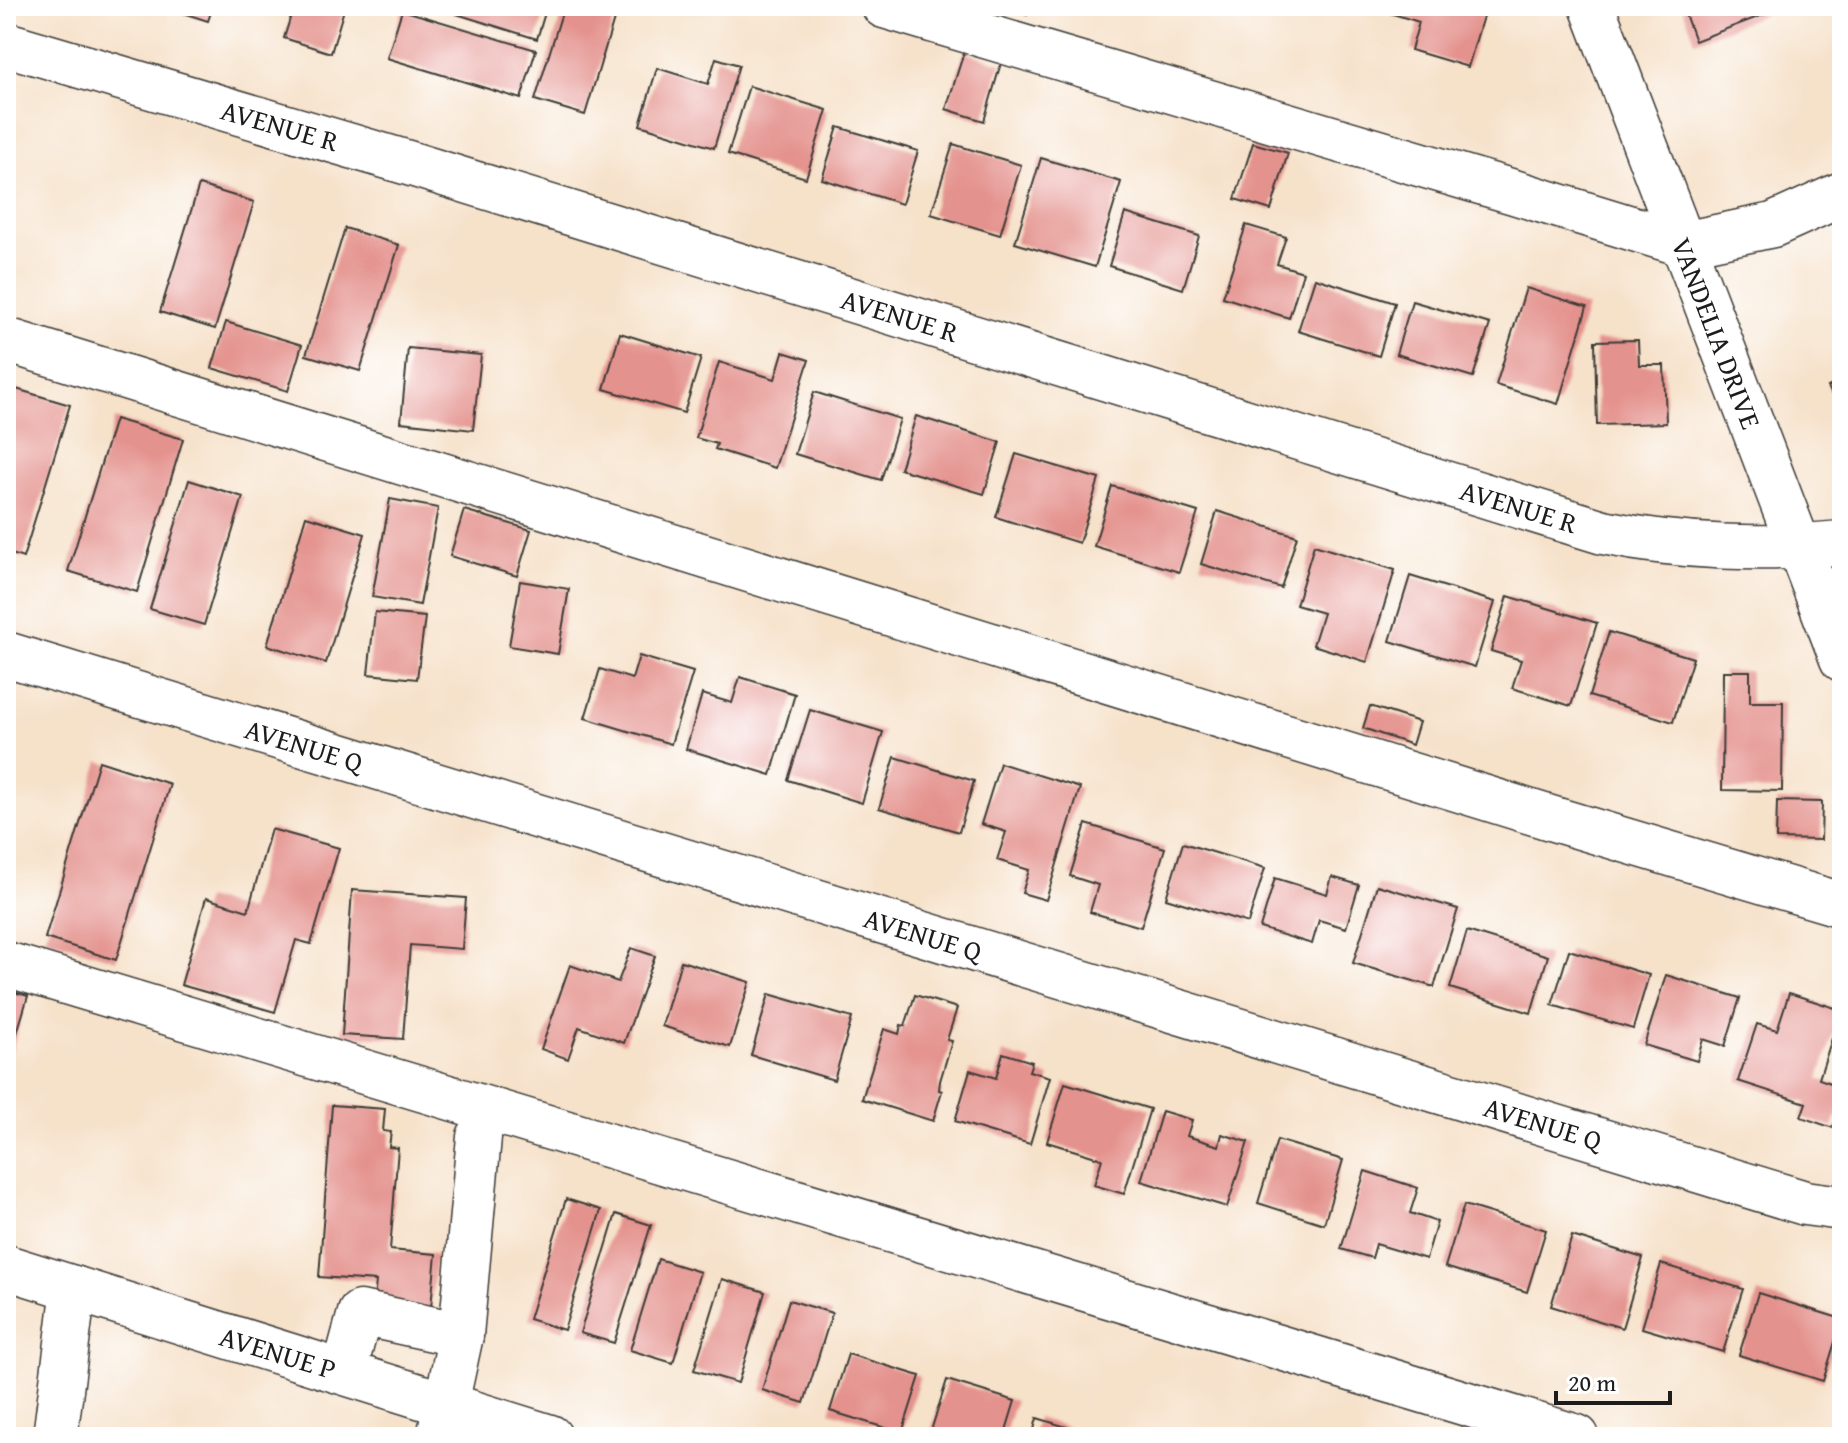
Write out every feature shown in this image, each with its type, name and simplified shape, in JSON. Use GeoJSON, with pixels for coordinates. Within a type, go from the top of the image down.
{"type":"FeatureCollection","features":[{"type":"Feature","properties":{"kind":"street"},"geometry":{"type":"LineString","coordinates":[[884,6],[1683,244],[1773,225],[1842,194]]}},
{"type":"Feature","properties":{"kind":"street","name":"VANDELIA DRIVE"},"geometry":{"type":"LineString","coordinates":[[1592,6],[1842,659]]}},
{"type":"Feature","properties":{"kind":"street","name":"AVENUE R"},"geometry":{"type":"LineString","coordinates":[[6,44],[405,162],[1603,532],[1650,542],[1800,548],[1842,543]]}},
{"type":"Feature","properties":{"kind":"street"},"geometry":{"type":"LineString","coordinates":[[6,340],[1541,816],[1842,905]]}},
{"type":"Feature","properties":{"kind":"street","name":"AVENUE Q"},"geometry":{"type":"LineString","coordinates":[[6,654],[1805,1203],[1842,1208]]}},
{"type":"Feature","properties":{"kind":"street"},"geometry":{"type":"LineString","coordinates":[[6,964],[1577,1437]]}},
{"type":"Feature","properties":{"kind":"street"},"geometry":{"type":"LineString","coordinates":[[443,1421],[461,1335],[479,1137]]}},
{"type":"Feature","properties":{"kind":"street","name":"AVENUE P"},"geometry":{"type":"LineString","coordinates":[[6,1267],[344,1372],[443,1421],[550,1437]]}},
{"type":"Feature","properties":{"kind":"street"},"geometry":{"type":"LineString","coordinates":[[55,1437],[74,1288]]}},
{"type":"Feature","properties":{"kind":"street"},"geometry":{"type":"LineString","coordinates":[[344,1372],[360,1313],[461,1335]]}},
{"type":"Feature","properties":{"kind":"building"},"geometry":{"type":"Polygon","coordinates":[[[161,6],[213,6],[208,21],[161,6]]]}},
{"type":"Feature","properties":{"kind":"building"},"geometry":{"type":"Polygon","coordinates":[[[294,6],[345,6],[331,53],[284,38],[294,6]]]}},
{"type":"Feature","properties":{"kind":"building"},"geometry":{"type":"Polygon","coordinates":[[[431,6],[547,6],[537,39],[431,6]]]}},
{"type":"Feature","properties":{"kind":"building"},"geometry":{"type":"Polygon","coordinates":[[[564,6],[618,6],[585,115],[535,100],[564,6]]]}},
{"type":"Feature","properties":{"kind":"building"},"geometry":{"type":"Polygon","coordinates":[[[1001,6],[1029,6],[1027,15],[1001,6]]]}},
{"type":"Feature","properties":{"kind":"building"},"geometry":{"type":"Polygon","coordinates":[[[1348,6],[1374,6],[1372,14],[1348,6]]]}},
{"type":"Feature","properties":{"kind":"building"},"geometry":{"type":"Polygon","coordinates":[[[1392,6],[1486,6],[1468,67],[1411,50],[1419,22],[1390,13],[1392,6]]]}},
{"type":"Feature","properties":{"kind":"building"},"geometry":{"type":"Polygon","coordinates":[[[1682,6],[1769,6],[1771,12],[1695,41],[1682,6]]]}},
{"type":"Feature","properties":{"kind":"building"},"geometry":{"type":"Polygon","coordinates":[[[402,10],[536,50],[521,99],[387,58],[402,10]]]}},
{"type":"Feature","properties":{"kind":"building"},"geometry":{"type":"Polygon","coordinates":[[[964,52],[1001,63],[984,121],[946,109],[964,52]]]}},
{"type":"Feature","properties":{"kind":"building"},"geometry":{"type":"Polygon","coordinates":[[[716,58],[739,65],[714,148],[640,125],[657,68],[708,84],[716,58]]]}},
{"type":"Feature","properties":{"kind":"building"},"geometry":{"type":"Polygon","coordinates":[[[749,86],[827,110],[806,178],[728,154],[749,86]]]}},
{"type":"Feature","properties":{"kind":"building"},"geometry":{"type":"Polygon","coordinates":[[[838,127],[918,151],[902,204],[822,179],[838,127]]]}},
{"type":"Feature","properties":{"kind":"building"},"geometry":{"type":"Polygon","coordinates":[[[1253,143],[1288,153],[1271,210],[1235,199],[1253,143]]]}},
{"type":"Feature","properties":{"kind":"building"},"geometry":{"type":"Polygon","coordinates":[[[953,144],[1021,165],[1000,235],[931,214],[953,144]]]}},
{"type":"Feature","properties":{"kind":"building"},"geometry":{"type":"Polygon","coordinates":[[[1041,158],[1121,182],[1095,267],[1015,243],[1041,158]]]}},
{"type":"Feature","properties":{"kind":"building"},"geometry":{"type":"Polygon","coordinates":[[[199,185],[254,202],[215,329],[160,312],[199,185]]]}},
{"type":"Feature","properties":{"kind":"building"},"geometry":{"type":"Polygon","coordinates":[[[1125,213],[1199,236],[1183,289],[1109,266],[1125,213]]]}},
{"type":"Feature","properties":{"kind":"building"},"geometry":{"type":"Polygon","coordinates":[[[1246,225],[1286,237],[1277,264],[1303,272],[1289,318],[1223,297],[1246,225]]]}},
{"type":"Feature","properties":{"kind":"building"},"geometry":{"type":"Polygon","coordinates":[[[345,228],[399,245],[360,371],[306,355],[345,228]]]}},
{"type":"Feature","properties":{"kind":"building"},"geometry":{"type":"Polygon","coordinates":[[[1315,278],[1395,303],[1379,356],[1298,331],[1315,278]]]}},
{"type":"Feature","properties":{"kind":"building"},"geometry":{"type":"Polygon","coordinates":[[[1526,288],[1587,307],[1558,404],[1496,385],[1526,288]]]}},
{"type":"Feature","properties":{"kind":"building"},"geometry":{"type":"Polygon","coordinates":[[[1412,301],[1490,324],[1473,377],[1396,354],[1412,301]]]}},
{"type":"Feature","properties":{"kind":"building"},"geometry":{"type":"Polygon","coordinates":[[[226,322],[302,345],[288,391],[212,368],[226,322]]]}},
{"type":"Feature","properties":{"kind":"building"},"geometry":{"type":"Polygon","coordinates":[[[620,333],[701,358],[684,413],[604,389],[620,333]]]}},
{"type":"Feature","properties":{"kind":"building"},"geometry":{"type":"Polygon","coordinates":[[[1638,340],[1639,365],[1664,365],[1666,423],[1597,425],[1595,341],[1638,340]]]}},
{"type":"Feature","properties":{"kind":"building"},"geometry":{"type":"Polygon","coordinates":[[[408,348],[481,355],[473,430],[401,422],[408,348]]]}},
{"type":"Feature","properties":{"kind":"building"},"geometry":{"type":"Polygon","coordinates":[[[783,352],[809,360],[775,468],[715,449],[717,444],[696,438],[719,362],[775,379],[783,352]]]}},
{"type":"Feature","properties":{"kind":"building"},"geometry":{"type":"Polygon","coordinates":[[[1842,380],[1842,414],[1828,387],[1842,380]]]}},
{"type":"Feature","properties":{"kind":"building"},"geometry":{"type":"Polygon","coordinates":[[[6,386],[70,405],[23,558],[6,552],[6,386]]]}},
{"type":"Feature","properties":{"kind":"building"},"geometry":{"type":"Polygon","coordinates":[[[814,392],[900,419],[881,480],[795,454],[814,392]]]}},
{"type":"Feature","properties":{"kind":"building"},"geometry":{"type":"Polygon","coordinates":[[[916,416],[1000,442],[984,494],[900,469],[916,416]]]}},
{"type":"Feature","properties":{"kind":"building"},"geometry":{"type":"Polygon","coordinates":[[[115,419],[183,439],[137,592],[68,571],[115,419]]]}},
{"type":"Feature","properties":{"kind":"building"},"geometry":{"type":"Polygon","coordinates":[[[1016,454],[1099,479],[1079,543],[996,517],[1016,454]]]}},
{"type":"Feature","properties":{"kind":"building"},"geometry":{"type":"Polygon","coordinates":[[[189,480],[243,497],[204,625],[150,609],[189,480]]]}},
{"type":"Feature","properties":{"kind":"building"},"geometry":{"type":"Polygon","coordinates":[[[1112,486],[1198,512],[1179,572],[1094,546],[1112,486]]]}},
{"type":"Feature","properties":{"kind":"building"},"geometry":{"type":"Polygon","coordinates":[[[390,499],[438,508],[420,605],[372,597],[390,499]]]}},
{"type":"Feature","properties":{"kind":"building"},"geometry":{"type":"Polygon","coordinates":[[[464,510],[531,530],[517,576],[450,556],[464,510]]]}},
{"type":"Feature","properties":{"kind":"building"},"geometry":{"type":"Polygon","coordinates":[[[1217,511],[1297,536],[1281,588],[1201,564],[1217,511]]]}},
{"type":"Feature","properties":{"kind":"building"},"geometry":{"type":"Polygon","coordinates":[[[306,516],[365,534],[326,663],[267,645],[306,516]]]}},
{"type":"Feature","properties":{"kind":"building"},"geometry":{"type":"Polygon","coordinates":[[[1314,545],[1395,570],[1367,662],[1313,645],[1323,613],[1296,605],[1314,545]]]}},
{"type":"Feature","properties":{"kind":"building"},"geometry":{"type":"Polygon","coordinates":[[[1410,576],[1495,602],[1475,667],[1390,641],[1410,576]]]}},
{"type":"Feature","properties":{"kind":"building"},"geometry":{"type":"Polygon","coordinates":[[[520,581],[569,589],[558,654],[509,646],[520,581]]]}},
{"type":"Feature","properties":{"kind":"building"},"geometry":{"type":"Polygon","coordinates":[[[1508,596],[1597,623],[1571,706],[1512,688],[1521,660],[1491,651],[1508,596]]]}},
{"type":"Feature","properties":{"kind":"building"},"geometry":{"type":"Polygon","coordinates":[[[375,612],[425,617],[417,679],[368,674],[375,612]]]}},
{"type":"Feature","properties":{"kind":"building"},"geometry":{"type":"Polygon","coordinates":[[[1609,632],[1693,658],[1673,722],[1589,696],[1609,632]]]}},
{"type":"Feature","properties":{"kind":"building"},"geometry":{"type":"Polygon","coordinates":[[[639,656],[693,672],[671,744],[585,718],[600,669],[632,679],[639,656]]]}},
{"type":"Feature","properties":{"kind":"building"},"geometry":{"type":"Polygon","coordinates":[[[1723,671],[1750,671],[1750,702],[1783,702],[1782,791],[1722,790],[1723,671]]]}},
{"type":"Feature","properties":{"kind":"building"},"geometry":{"type":"Polygon","coordinates":[[[740,677],[795,694],[771,775],[686,749],[702,694],[732,703],[740,677]]]}},
{"type":"Feature","properties":{"kind":"building"},"geometry":{"type":"Polygon","coordinates":[[[1370,706],[1419,722],[1412,745],[1363,728],[1370,706]]]}},
{"type":"Feature","properties":{"kind":"building"},"geometry":{"type":"Polygon","coordinates":[[[810,710],[883,732],[862,803],[788,780],[810,710]]]}},
{"type":"Feature","properties":{"kind":"building"},"geometry":{"type":"Polygon","coordinates":[[[895,757],[974,781],[959,832],[879,808],[895,757]]]}},
{"type":"Feature","properties":{"kind":"building"},"geometry":{"type":"Polygon","coordinates":[[[99,761],[170,784],[116,960],[45,938],[99,761]]]}},
{"type":"Feature","properties":{"kind":"building"},"geometry":{"type":"Polygon","coordinates":[[[1000,763],[1080,788],[1046,900],[1022,893],[1029,870],[997,860],[1006,832],[981,824],[1000,763]]]}},
{"type":"Feature","properties":{"kind":"building"},"geometry":{"type":"Polygon","coordinates":[[[1777,801],[1822,802],[1821,840],[1776,839],[1777,801]]]}},
{"type":"Feature","properties":{"kind":"building"},"geometry":{"type":"Polygon","coordinates":[[[1086,824],[1165,848],[1141,927],[1090,912],[1098,885],[1070,876],[1086,824]]]}},
{"type":"Feature","properties":{"kind":"building"},"geometry":{"type":"Polygon","coordinates":[[[271,829],[339,848],[311,944],[296,940],[275,1012],[181,985],[206,898],[248,911],[271,829]]]}},
{"type":"Feature","properties":{"kind":"building"},"geometry":{"type":"Polygon","coordinates":[[[1183,843],[1265,868],[1248,923],[1166,898],[1183,843]]]}},
{"type":"Feature","properties":{"kind":"building"},"geometry":{"type":"Polygon","coordinates":[[[6,849],[14,851],[7,876],[6,876],[6,849]]]}},
{"type":"Feature","properties":{"kind":"building"},"geometry":{"type":"Polygon","coordinates":[[[1332,877],[1359,885],[1346,928],[1319,920],[1312,944],[1260,928],[1275,878],[1327,894],[1332,877]]]}},
{"type":"Feature","properties":{"kind":"building"},"geometry":{"type":"Polygon","coordinates":[[[1377,885],[1458,909],[1434,987],[1353,963],[1377,885]]]}},
{"type":"Feature","properties":{"kind":"building"},"geometry":{"type":"Polygon","coordinates":[[[352,890],[466,898],[462,949],[410,945],[403,1039],[342,1035],[352,890]]]}},
{"type":"Feature","properties":{"kind":"building"},"geometry":{"type":"Polygon","coordinates":[[[1467,931],[1548,956],[1531,1013],[1450,988],[1467,931]]]}},
{"type":"Feature","properties":{"kind":"building"},"geometry":{"type":"Polygon","coordinates":[[[631,948],[655,956],[624,1043],[579,1027],[568,1059],[541,1049],[570,965],[618,982],[631,948]]]}},
{"type":"Feature","properties":{"kind":"building"},"geometry":{"type":"Polygon","coordinates":[[[1569,950],[1649,975],[1633,1029],[1552,1005],[1569,950]]]}},
{"type":"Feature","properties":{"kind":"building"},"geometry":{"type":"Polygon","coordinates":[[[681,961],[750,982],[730,1047],[662,1026],[681,961]]]}},
{"type":"Feature","properties":{"kind":"building"},"geometry":{"type":"Polygon","coordinates":[[[1666,975],[1740,998],[1725,1046],[1703,1039],[1697,1061],[1644,1045],[1666,975]]]}},
{"type":"Feature","properties":{"kind":"building"},"geometry":{"type":"Polygon","coordinates":[[[6,990],[28,996],[7,1067],[6,1067],[6,990]]]}},
{"type":"Feature","properties":{"kind":"building"},"geometry":{"type":"Polygon","coordinates":[[[1789,993],[1841,1010],[1819,1079],[1842,1087],[1842,1100],[1833,1128],[1801,1117],[1806,1103],[1738,1081],[1757,1024],[1777,1030],[1789,993]]]}},
{"type":"Feature","properties":{"kind":"building"},"geometry":{"type":"Polygon","coordinates":[[[769,994],[852,1018],[834,1080],[751,1055],[769,994]]]}},
{"type":"Feature","properties":{"kind":"building"},"geometry":{"type":"Polygon","coordinates":[[[915,995],[957,1008],[947,1040],[952,1041],[940,1081],[939,1090],[942,1091],[933,1121],[862,1099],[884,1029],[899,1034],[901,1025],[905,1026],[915,995]]]}},
{"type":"Feature","properties":{"kind":"building"},"geometry":{"type":"Polygon","coordinates":[[[1003,1053],[1032,1062],[1029,1071],[1050,1077],[1030,1144],[955,1121],[970,1070],[996,1078],[1003,1053]]]}},
{"type":"Feature","properties":{"kind":"building"},"geometry":{"type":"Polygon","coordinates":[[[1065,1083],[1150,1109],[1124,1194],[1094,1185],[1102,1159],[1047,1142],[1065,1083]]]}},
{"type":"Feature","properties":{"kind":"building"},"geometry":{"type":"Polygon","coordinates":[[[332,1105],[385,1109],[383,1131],[391,1132],[389,1147],[398,1148],[390,1250],[436,1254],[431,1307],[374,1302],[376,1281],[319,1277],[332,1105]]]}},
{"type":"Feature","properties":{"kind":"building"},"geometry":{"type":"Polygon","coordinates":[[[1162,1111],[1192,1120],[1187,1136],[1219,1146],[1222,1134],[1248,1142],[1227,1207],[1141,1181],[1162,1111]]]}},
{"type":"Feature","properties":{"kind":"building"},"geometry":{"type":"Polygon","coordinates":[[[1277,1140],[1343,1160],[1324,1224],[1258,1203],[1277,1140]]]}},
{"type":"Feature","properties":{"kind":"building"},"geometry":{"type":"Polygon","coordinates":[[[1365,1171],[1418,1188],[1410,1213],[1437,1222],[1426,1259],[1376,1244],[1372,1258],[1341,1249],[1365,1171]]]}},
{"type":"Feature","properties":{"kind":"building"},"geometry":{"type":"Polygon","coordinates":[[[566,1199],[601,1210],[564,1330],[529,1319],[566,1199]]]}},
{"type":"Feature","properties":{"kind":"building"},"geometry":{"type":"Polygon","coordinates":[[[1464,1205],[1546,1230],[1527,1292],[1445,1267],[1464,1205]]]}},
{"type":"Feature","properties":{"kind":"building"},"geometry":{"type":"Polygon","coordinates":[[[616,1214],[651,1225],[614,1343],[580,1333],[616,1214]]]}},
{"type":"Feature","properties":{"kind":"building"},"geometry":{"type":"Polygon","coordinates":[[[1572,1236],[1643,1258],[1622,1328],[1551,1306],[1572,1236]]]}},
{"type":"Feature","properties":{"kind":"building"},"geometry":{"type":"Polygon","coordinates":[[[658,1259],[700,1272],[673,1363],[630,1350],[658,1259]]]}},
{"type":"Feature","properties":{"kind":"building"},"geometry":{"type":"Polygon","coordinates":[[[1661,1264],[1743,1289],[1723,1352],[1642,1328],[1661,1264]]]}},
{"type":"Feature","properties":{"kind":"building"},"geometry":{"type":"Polygon","coordinates":[[[722,1279],[765,1292],[738,1383],[694,1370],[722,1279]]]}},
{"type":"Feature","properties":{"kind":"building"},"geometry":{"type":"Polygon","coordinates":[[[1758,1293],[1842,1319],[1823,1381],[1739,1355],[1758,1293]]]}},
{"type":"Feature","properties":{"kind":"building"},"geometry":{"type":"Polygon","coordinates":[[[789,1300],[832,1313],[804,1403],[762,1390],[789,1300]]]}},
{"type":"Feature","properties":{"kind":"building"},"geometry":{"type":"Polygon","coordinates":[[[848,1354],[920,1376],[902,1433],[830,1411],[848,1354]]]}},
{"type":"Feature","properties":{"kind":"building"},"geometry":{"type":"Polygon","coordinates":[[[947,1380],[1015,1401],[1004,1437],[929,1437],[947,1380]]]}},
{"type":"Feature","properties":{"kind":"building"},"geometry":{"type":"Polygon","coordinates":[[[1037,1418],[1096,1436],[1096,1437],[1032,1437],[1037,1418]]]}}]}
